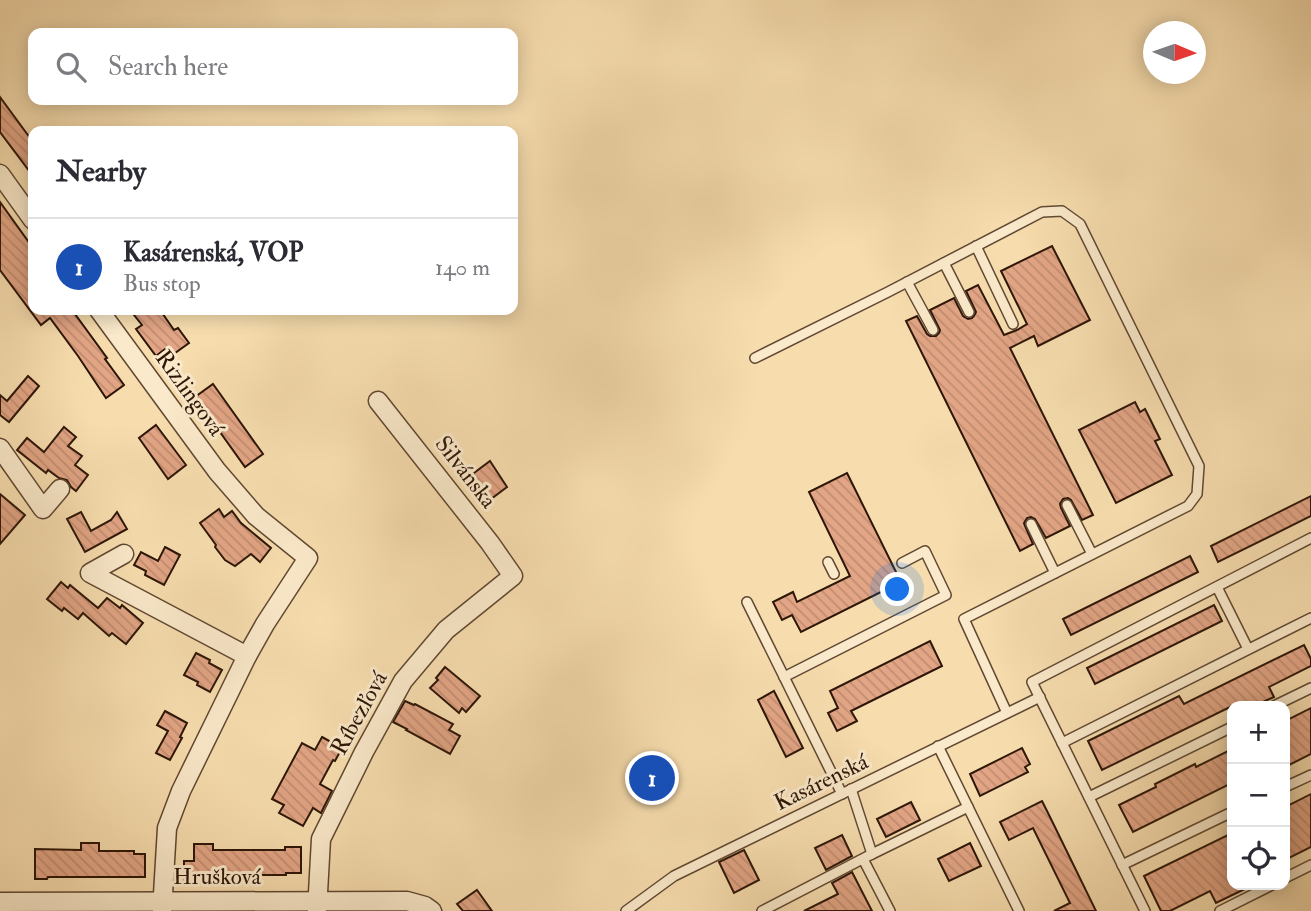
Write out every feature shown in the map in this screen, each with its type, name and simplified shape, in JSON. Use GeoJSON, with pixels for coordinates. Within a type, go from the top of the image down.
{"type":"FeatureCollection","features":[{"type":"Feature","properties":{"kind":"street"},"geometry":{"type":"LineString","coordinates":[[0,174],[28,213]]}},
{"type":"Feature","properties":{"kind":"street","name":"Rizlingová"},"geometry":{"type":"LineString","coordinates":[[103,315],[217,471],[256,516],[308,558],[247,656]]}},
{"type":"Feature","properties":{"kind":"street","name":"Silvánska"},"geometry":{"type":"LineString","coordinates":[[378,401],[513,576]]}},
{"type":"Feature","properties":{"kind":"street"},"geometry":{"type":"LineString","coordinates":[[0,448],[43,509],[60,489]]}},
{"type":"Feature","properties":{"kind":"street"},"geometry":{"type":"LineString","coordinates":[[124,554],[90,573],[247,656],[181,791],[167,828],[162,906]]}},
{"type":"Feature","properties":{"kind":"street","name":"Ríbezľová"},"geometry":{"type":"LineString","coordinates":[[317,906],[321,839],[403,681],[446,630],[513,576]]}},
{"type":"Feature","properties":{"kind":"street","name":"Hrušková"},"geometry":{"type":"LineString","coordinates":[[0,902],[317,906],[407,901],[432,911]]}},
{"type":"Feature","properties":{"kind":"lane"},"geometry":{"type":"LineString","coordinates":[[755,358],[1042,212],[1062,211],[1080,224],[1199,466],[1197,494],[1188,506],[964,619],[1007,713]]}},
{"type":"Feature","properties":{"kind":"lane"},"geometry":{"type":"LineString","coordinates":[[976,246],[1013,324]]}},
{"type":"Feature","properties":{"kind":"lane"},"geometry":{"type":"LineString","coordinates":[[944,263],[969,312]]}},
{"type":"Feature","properties":{"kind":"lane"},"geometry":{"type":"LineString","coordinates":[[907,282],[933,330]]}},
{"type":"Feature","properties":{"kind":"lane"},"geometry":{"type":"LineString","coordinates":[[1067,505],[1092,554]]}},
{"type":"Feature","properties":{"kind":"lane"},"geometry":{"type":"LineString","coordinates":[[1031,524],[1055,573]]}},
{"type":"Feature","properties":{"kind":"lane"},"geometry":{"type":"LineString","coordinates":[[1145,911],[1032,682],[1311,538]]}},
{"type":"Feature","properties":{"kind":"lane"},"geometry":{"type":"LineString","coordinates":[[784,677],[946,595],[925,551],[902,563]]}},
{"type":"Feature","properties":{"kind":"lane"},"geometry":{"type":"LineString","coordinates":[[828,562],[834,574]]}},
{"type":"Feature","properties":{"kind":"lane"},"geometry":{"type":"LineString","coordinates":[[1217,587],[1248,649]]}},
{"type":"Feature","properties":{"kind":"lane"},"geometry":{"type":"LineString","coordinates":[[747,602],[842,793]]}},
{"type":"Feature","properties":{"kind":"lane"},"geometry":{"type":"LineString","coordinates":[[1062,743],[1311,618]]}},
{"type":"Feature","properties":{"kind":"lane"},"geometry":{"type":"LineString","coordinates":[[1284,701],[1311,688]]}},
{"type":"Feature","properties":{"kind":"lane","name":"Kasárenská"},"geometry":{"type":"LineString","coordinates":[[626,911],[674,876],[1040,697]]}},
{"type":"Feature","properties":{"kind":"lane"},"geometry":{"type":"LineString","coordinates":[[1089,797],[1227,729]]}},
{"type":"Feature","properties":{"kind":"lane"},"geometry":{"type":"LineString","coordinates":[[938,746],[1019,911]]}},
{"type":"Feature","properties":{"kind":"lane"},"geometry":{"type":"LineString","coordinates":[[1290,785],[1311,775]]}},
{"type":"Feature","properties":{"kind":"lane"},"geometry":{"type":"LineString","coordinates":[[852,789],[868,857],[890,911]]}},
{"type":"Feature","properties":{"kind":"lane"},"geometry":{"type":"LineString","coordinates":[[762,911],[968,807]]}},
{"type":"Feature","properties":{"kind":"lane"},"geometry":{"type":"LineString","coordinates":[[1122,865],[1227,814]]}},
{"type":"Feature","properties":{"kind":"lane"},"geometry":{"type":"LineString","coordinates":[[1290,876],[1311,865]]}},
{"type":"Feature","properties":{"kind":"lane"},"geometry":{"type":"LineString","coordinates":[[1220,911],[1262,890]]}},
{"type":"Feature","properties":{"kind":"building"},"geometry":{"type":"Polygon","coordinates":[[[0,97],[28,135],[28,169],[0,132],[0,97]]]}},
{"type":"Feature","properties":{"kind":"building"},"geometry":{"type":"Polygon","coordinates":[[[0,202],[28,241],[28,308],[0,270],[0,202]]]}},
{"type":"Feature","properties":{"kind":"building"},"geometry":{"type":"Polygon","coordinates":[[[1052,246],[1090,320],[1038,346],[1034,336],[1010,348],[1093,515],[1082,520],[1071,500],[1063,499],[1061,508],[1070,526],[1046,538],[1035,519],[1027,518],[1024,523],[1033,544],[1020,551],[906,321],[917,316],[927,334],[936,336],[940,330],[930,310],[954,298],[963,316],[972,318],[976,312],[966,291],[978,285],[1004,335],[1017,330],[1027,324],[1001,271],[1052,246]]]}},
{"type":"Feature","properties":{"kind":"building"},"geometry":{"type":"Polygon","coordinates":[[[34,315],[76,315],[124,385],[106,398],[50,318],[41,325],[34,315]]]}},
{"type":"Feature","properties":{"kind":"building"},"geometry":{"type":"Polygon","coordinates":[[[134,315],[164,315],[174,330],[178,328],[189,343],[171,356],[165,349],[156,356],[136,329],[142,325],[134,315]]]}},
{"type":"Feature","properties":{"kind":"building"},"geometry":{"type":"Polygon","coordinates":[[[28,376],[39,386],[9,422],[0,415],[0,395],[7,401],[28,376]]]}},
{"type":"Feature","properties":{"kind":"building"},"geometry":{"type":"Polygon","coordinates":[[[213,384],[263,454],[245,467],[195,397],[213,384]]]}},
{"type":"Feature","properties":{"kind":"building"},"geometry":{"type":"Polygon","coordinates":[[[1135,402],[1140,412],[1145,409],[1160,439],[1155,441],[1172,475],[1116,503],[1079,430],[1135,402]]]}},
{"type":"Feature","properties":{"kind":"building"},"geometry":{"type":"Polygon","coordinates":[[[156,425],[186,465],[168,479],[139,438],[156,425]]]}},
{"type":"Feature","properties":{"kind":"building"},"geometry":{"type":"Polygon","coordinates":[[[64,427],[76,437],[68,446],[82,456],[75,465],[88,475],[76,491],[67,480],[48,470],[46,473],[17,450],[27,438],[44,452],[64,427]]]}},
{"type":"Feature","properties":{"kind":"building"},"geometry":{"type":"Polygon","coordinates":[[[490,461],[507,487],[487,502],[470,476],[490,461]]]}},
{"type":"Feature","properties":{"kind":"building"},"geometry":{"type":"Polygon","coordinates":[[[847,473],[901,582],[801,632],[792,615],[782,620],[773,602],[793,592],[797,602],[850,576],[809,492],[847,473]]]}},
{"type":"Feature","properties":{"kind":"building"},"geometry":{"type":"Polygon","coordinates":[[[0,494],[25,515],[0,544],[0,494]]]}},
{"type":"Feature","properties":{"kind":"building"},"geometry":{"type":"Polygon","coordinates":[[[1311,496],[1311,516],[1218,562],[1211,546],[1311,496]]]}},
{"type":"Feature","properties":{"kind":"building"},"geometry":{"type":"Polygon","coordinates":[[[219,509],[224,517],[232,511],[241,523],[271,548],[260,562],[251,554],[235,566],[225,560],[200,523],[219,509]]]}},
{"type":"Feature","properties":{"kind":"building"},"geometry":{"type":"Polygon","coordinates":[[[81,512],[91,531],[111,520],[117,512],[127,529],[85,552],[67,519],[81,512]]]}},
{"type":"Feature","properties":{"kind":"building"},"geometry":{"type":"Polygon","coordinates":[[[165,547],[180,555],[164,585],[145,575],[146,571],[134,565],[141,552],[158,561],[165,547]]]}},
{"type":"Feature","properties":{"kind":"building"},"geometry":{"type":"Polygon","coordinates":[[[1190,556],[1198,572],[1071,635],[1063,619],[1190,556]]]}},
{"type":"Feature","properties":{"kind":"building"},"geometry":{"type":"Polygon","coordinates":[[[61,582],[68,588],[70,585],[98,608],[107,598],[120,608],[122,605],[143,623],[126,644],[112,633],[109,636],[83,613],[78,619],[47,599],[61,582]]]}},
{"type":"Feature","properties":{"kind":"building"},"geometry":{"type":"Polygon","coordinates":[[[1214,605],[1222,621],[1095,684],[1087,668],[1214,605]]]}},
{"type":"Feature","properties":{"kind":"building"},"geometry":{"type":"Polygon","coordinates":[[[930,641],[942,666],[851,711],[857,721],[837,731],[828,713],[838,708],[830,691],[930,641]]]}},
{"type":"Feature","properties":{"kind":"building"},"geometry":{"type":"Polygon","coordinates":[[[1304,645],[1311,659],[1311,666],[1269,687],[1274,697],[1265,701],[1227,701],[1227,708],[1102,770],[1088,741],[1179,696],[1184,704],[1304,645]]]}},
{"type":"Feature","properties":{"kind":"building"},"geometry":{"type":"Polygon","coordinates":[[[196,653],[222,670],[210,692],[184,675],[196,653]]]}},
{"type":"Feature","properties":{"kind":"building"},"geometry":{"type":"Polygon","coordinates":[[[445,667],[480,696],[466,712],[462,708],[459,713],[430,688],[445,667]]]}},
{"type":"Feature","properties":{"kind":"building"},"geometry":{"type":"Polygon","coordinates":[[[774,691],[803,748],[786,757],[758,700],[774,691]]]}},
{"type":"Feature","properties":{"kind":"building"},"geometry":{"type":"Polygon","coordinates":[[[405,701],[453,724],[449,730],[460,736],[450,754],[393,722],[405,701]]]}},
{"type":"Feature","properties":{"kind":"building"},"geometry":{"type":"Polygon","coordinates":[[[1311,708],[1311,754],[1290,764],[1290,764],[1290,718],[1311,708]]]}},
{"type":"Feature","properties":{"kind":"building"},"geometry":{"type":"Polygon","coordinates":[[[165,711],[187,723],[170,760],[156,753],[168,731],[157,725],[165,711]]]}},
{"type":"Feature","properties":{"kind":"building"},"geometry":{"type":"Polygon","coordinates":[[[322,737],[342,748],[320,784],[332,791],[321,813],[313,808],[303,826],[279,813],[284,805],[272,799],[302,743],[315,750],[322,737]]]}},
{"type":"Feature","properties":{"kind":"building"},"geometry":{"type":"Polygon","coordinates":[[[1022,748],[1030,764],[1025,767],[1028,772],[980,796],[970,774],[1022,748]]]}},
{"type":"Feature","properties":{"kind":"building"},"geometry":{"type":"Polygon","coordinates":[[[1227,752],[1227,785],[1133,832],[1119,805],[1195,764],[1196,767],[1227,752]]]}},
{"type":"Feature","properties":{"kind":"building"},"geometry":{"type":"Polygon","coordinates":[[[1311,794],[1311,847],[1290,858],[1290,827],[1290,804],[1311,794]]]}},
{"type":"Feature","properties":{"kind":"building"},"geometry":{"type":"Polygon","coordinates":[[[1042,801],[1096,911],[1054,911],[1070,903],[1033,828],[1009,840],[1000,822],[1042,801]]]}},
{"type":"Feature","properties":{"kind":"building"},"geometry":{"type":"Polygon","coordinates":[[[911,802],[920,820],[886,837],[877,819],[911,802]]]}},
{"type":"Feature","properties":{"kind":"building"},"geometry":{"type":"Polygon","coordinates":[[[842,835],[852,856],[826,870],[815,848],[842,835]]]}},
{"type":"Feature","properties":{"kind":"building"},"geometry":{"type":"Polygon","coordinates":[[[1227,835],[1227,890],[1243,890],[1216,903],[1210,891],[1170,911],[1161,911],[1144,876],[1227,835]]]}},
{"type":"Feature","properties":{"kind":"building"},"geometry":{"type":"Polygon","coordinates":[[[81,843],[99,843],[99,851],[134,851],[134,854],[145,854],[145,877],[35,879],[35,849],[81,850],[81,843]]]}},
{"type":"Feature","properties":{"kind":"building"},"geometry":{"type":"Polygon","coordinates":[[[970,843],[981,866],[949,881],[938,859],[970,843]]]}},
{"type":"Feature","properties":{"kind":"building"},"geometry":{"type":"Polygon","coordinates":[[[194,844],[213,844],[213,850],[285,850],[285,847],[301,847],[301,873],[259,877],[198,876],[198,881],[184,881],[184,861],[194,861],[194,844]]]}},
{"type":"Feature","properties":{"kind":"building"},"geometry":{"type":"Polygon","coordinates":[[[744,850],[759,880],[734,893],[719,862],[744,850]]]}},
{"type":"Feature","properties":{"kind":"building"},"geometry":{"type":"Polygon","coordinates":[[[852,872],[872,911],[804,911],[838,894],[832,883],[852,872]]]}},
{"type":"Feature","properties":{"kind":"building"},"geometry":{"type":"Polygon","coordinates":[[[477,890],[492,911],[463,911],[457,904],[477,890]]]}},
{"type":"Feature","properties":{"kind":"place","name":"Kasárenská, VOP"},"geometry":{"type":"Point","coordinates":[652,778]}}]}
